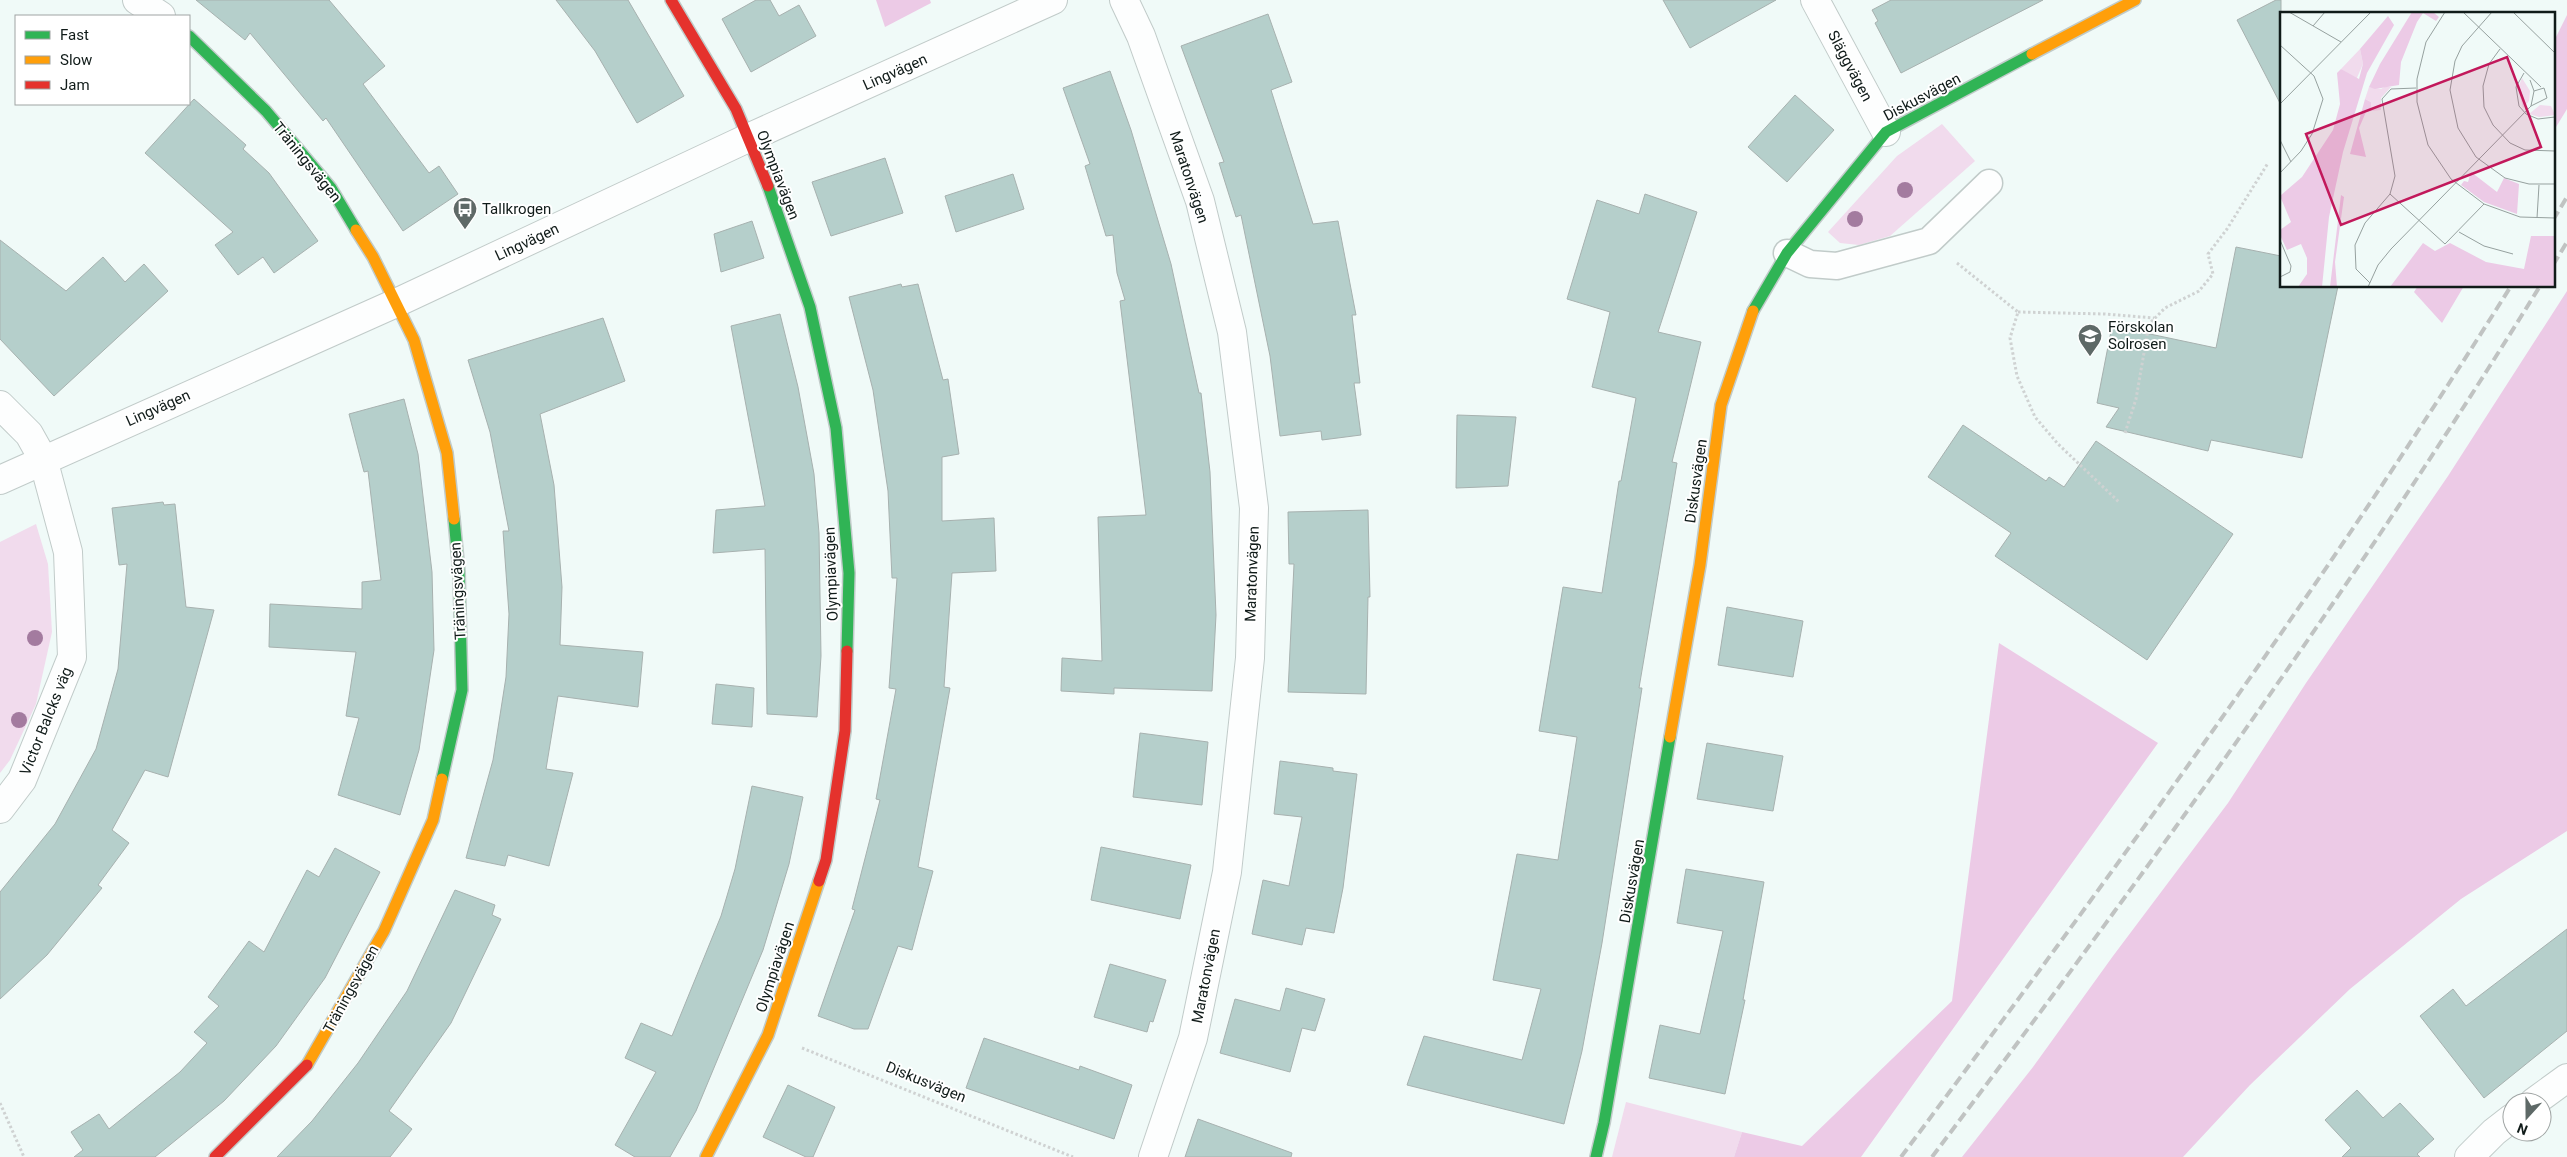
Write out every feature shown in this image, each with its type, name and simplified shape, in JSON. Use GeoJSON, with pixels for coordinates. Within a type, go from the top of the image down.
{"type":"FeatureCollection","features":[{"type":"Feature","properties":{"kind":"street"},"geometry":{"type":"LineString","coordinates":[[137,0],[160,15]]}},
{"type":"Feature","properties":{"kind":"street","name":"Olympiavägen"},"geometry":{"type":"LineString","coordinates":[[671,0],[736,109],[763,172],[810,307],[836,428],[849,573],[845,731],[826,860],[768,1035],[706,1157]]}},
{"type":"Feature","properties":{"kind":"street","name":"Lingvägen"},"geometry":{"type":"LineString","coordinates":[[0,480],[43,459],[396,303],[748,138],[1053,0]]}},
{"type":"Feature","properties":{"kind":"street","name":"Maratonvägen"},"geometry":{"type":"LineString","coordinates":[[1124,0],[1141,36],[1200,201],[1232,332],[1254,508],[1250,658],[1227,872],[1193,1038],[1153,1157]]}},
{"type":"Feature","properties":{"kind":"street","name":"Släggvägen"},"geometry":{"type":"LineString","coordinates":[[1815,0],[1886,132]]}},
{"type":"Feature","properties":{"kind":"street","name":"Diskusvägen"},"geometry":{"type":"LineString","coordinates":[[1596,1157],[1604,1123],[1665,781],[1700,566],[1721,405],[1754,308],[1787,253],[1886,132],[2135,0]]}},
{"type":"Feature","properties":{"kind":"street","name":"Träningsvägen"},"geometry":{"type":"LineString","coordinates":[[190,37],[266,110],[331,188],[373,257],[414,340],[447,453],[459,572],[462,690],[433,820],[384,931],[311,1061],[215,1157]]}},
{"type":"Feature","properties":{"kind":"street","name":"Victor Balcks väg"},"geometry":{"type":"LineString","coordinates":[[0,405],[29,434],[43,459],[68,552],[72,657],[22,780],[0,809]]}},
{"type":"Feature","properties":{"kind":"street"},"geometry":{"type":"LineString","coordinates":[[2548,1092],[2567,1078]]}},
{"type":"Feature","properties":{"kind":"street"},"geometry":{"type":"LineString","coordinates":[[2469,1157],[2502,1126]]}},
{"type":"Feature","properties":{"kind":"lane"},"geometry":{"type":"LineString","coordinates":[[1787,253],[1810,264],[1837,266],[1929,241],[1989,183]]}},
{"type":"Feature","properties":{"kind":"path"},"geometry":{"type":"LineString","coordinates":[[2125,433],[2136,399],[2149,324],[2165,308],[2199,291],[2213,274],[2208,254],[2227,229],[2268,163]]}},
{"type":"Feature","properties":{"kind":"path"},"geometry":{"type":"LineString","coordinates":[[1929,241],[2018,312],[2105,314],[2154,318]]}},
{"type":"Feature","properties":{"kind":"path"},"geometry":{"type":"LineString","coordinates":[[2018,312],[2010,338],[2017,376],[2035,418],[2058,444],[2120,503]]}},
{"type":"Feature","properties":{"kind":"path","name":"Diskusvägen"},"geometry":{"type":"LineString","coordinates":[[768,1035],[1073,1157]]}},
{"type":"Feature","properties":{"kind":"path"},"geometry":{"type":"LineString","coordinates":[[0,1102],[24,1157]]}},
{"type":"Feature","properties":{"kind":"shaded area"},"geometry":{"type":"Polygon","coordinates":[[[876,0],[930,0],[931,3],[885,27],[876,0]]]}},
{"type":"Feature","properties":{"kind":"shaded area"},"geometry":{"type":"Polygon","coordinates":[[[2567,15],[2567,109],[2554,130],[2554,41],[2567,15]]]}},
{"type":"Feature","properties":{"kind":"shaded area"},"geometry":{"type":"Polygon","coordinates":[[[1942,124],[1975,161],[1890,236],[1859,245],[1840,243],[1828,232],[1897,156],[1942,124]]]}},
{"type":"Feature","properties":{"kind":"shaded area"},"geometry":{"type":"Polygon","coordinates":[[[2417,288],[2463,288],[2442,323],[2414,292],[2417,288]]]}},
{"type":"Feature","properties":{"kind":"shaded area"},"geometry":{"type":"Polygon","coordinates":[[[2567,291],[2567,831],[2461,899],[2350,989],[2250,1085],[2183,1157],[1962,1157],[2033,1067],[2113,956],[2228,803],[2306,683],[2448,476],[2567,291]]]}},
{"type":"Feature","properties":{"kind":"shaded area"},"geometry":{"type":"Polygon","coordinates":[[[36,524],[48,564],[52,632],[36,704],[10,760],[0,773],[0,542],[36,524]]]}},
{"type":"Feature","properties":{"kind":"shaded area"},"geometry":{"type":"Polygon","coordinates":[[[1999,643],[2158,743],[1861,1157],[1734,1157],[1742,1132],[1802,1146],[1952,1001],[1999,643]]]}},
{"type":"Feature","properties":{"kind":"shaded area"},"geometry":{"type":"Polygon","coordinates":[[[1626,1102],[1742,1132],[1734,1157],[1612,1157],[1626,1102]]]}},
{"type":"Feature","properties":{"kind":"building"},"geometry":{"type":"Polygon","coordinates":[[[196,0],[329,0],[385,66],[363,84],[429,173],[439,166],[458,194],[403,231],[326,118],[323,121],[250,33],[245,40],[196,0]]]}},
{"type":"Feature","properties":{"kind":"building"},"geometry":{"type":"Polygon","coordinates":[[[556,0],[628,0],[684,96],[637,123],[595,51],[556,0]]]}},
{"type":"Feature","properties":{"kind":"building"},"geometry":{"type":"Polygon","coordinates":[[[756,0],[770,0],[779,16],[799,5],[816,36],[751,72],[722,19],[756,0]]]}},
{"type":"Feature","properties":{"kind":"building"},"geometry":{"type":"Polygon","coordinates":[[[1663,0],[1776,0],[1690,48],[1663,0]]]}},
{"type":"Feature","properties":{"kind":"building"},"geometry":{"type":"Polygon","coordinates":[[[1891,0],[2043,0],[1901,73],[1875,23],[1878,21],[1872,10],[1891,0]]]}},
{"type":"Feature","properties":{"kind":"building"},"geometry":{"type":"Polygon","coordinates":[[[2276,0],[2281,0],[2280,103],[2237,20],[2276,0]]]}},
{"type":"Feature","properties":{"kind":"building"},"geometry":{"type":"Polygon","coordinates":[[[1268,14],[1292,82],[1271,90],[1313,224],[1338,221],[1356,315],[1352,315],[1360,383],[1354,383],[1361,435],[1322,440],[1321,431],[1280,436],[1270,356],[1241,215],[1236,217],[1219,163],[1224,162],[1181,46],[1268,14]]]}},
{"type":"Feature","properties":{"kind":"building"},"geometry":{"type":"Polygon","coordinates":[[[1110,71],[1131,130],[1171,264],[1199,393],[1201,393],[1210,472],[1216,615],[1212,691],[1114,688],[1114,694],[1061,691],[1062,658],[1102,661],[1098,517],[1146,515],[1120,301],[1125,300],[1117,273],[1113,235],[1106,236],[1085,166],[1090,164],[1063,88],[1110,71]]]}},
{"type":"Feature","properties":{"kind":"building"},"geometry":{"type":"Polygon","coordinates":[[[1795,95],[1834,130],[1787,182],[1748,147],[1795,95]]]}},
{"type":"Feature","properties":{"kind":"building"},"geometry":{"type":"Polygon","coordinates":[[[194,99],[246,145],[243,149],[269,173],[318,241],[274,273],[263,257],[238,275],[215,245],[233,232],[145,153],[194,99]]]}},
{"type":"Feature","properties":{"kind":"building"},"geometry":{"type":"Polygon","coordinates":[[[885,158],[903,213],[831,236],[812,182],[885,158]]]}},
{"type":"Feature","properties":{"kind":"building"},"geometry":{"type":"Polygon","coordinates":[[[1013,174],[1024,209],[956,232],[945,196],[1013,174]]]}},
{"type":"Feature","properties":{"kind":"building"},"geometry":{"type":"Polygon","coordinates":[[[1645,194],[1697,212],[1658,332],[1701,342],[1672,462],[1677,463],[1639,688],[1642,688],[1602,943],[1582,1051],[1564,1124],[1407,1085],[1424,1036],[1522,1060],[1541,989],[1493,980],[1517,854],[1558,860],[1577,737],[1539,731],[1563,587],[1602,593],[1619,481],[1621,481],[1636,398],[1592,387],[1610,312],[1567,299],[1597,200],[1639,214],[1645,194]]]}},
{"type":"Feature","properties":{"kind":"building"},"geometry":{"type":"Polygon","coordinates":[[[752,221],[764,258],[721,272],[714,234],[752,221]]]}},
{"type":"Feature","properties":{"kind":"building"},"geometry":{"type":"Polygon","coordinates":[[[0,240],[66,291],[103,257],[125,282],[144,264],[168,291],[54,396],[0,339],[0,240]]]}},
{"type":"Feature","properties":{"kind":"building"},"geometry":{"type":"Polygon","coordinates":[[[2236,247],[2280,256],[2280,288],[2338,288],[2302,458],[2211,440],[2208,451],[2106,427],[2119,408],[2097,403],[2112,326],[2216,348],[2236,247]]]}},
{"type":"Feature","properties":{"kind":"building"},"geometry":{"type":"Polygon","coordinates":[[[901,284],[902,287],[918,284],[943,380],[948,379],[959,454],[942,457],[942,521],[994,518],[996,571],[952,573],[944,687],[950,688],[918,867],[933,871],[912,950],[898,946],[868,1029],[854,1029],[818,1016],[855,910],[852,909],[880,800],[876,799],[896,689],[889,688],[897,578],[892,578],[888,491],[873,390],[849,297],[901,284]]]}},
{"type":"Feature","properties":{"kind":"building"},"geometry":{"type":"Polygon","coordinates":[[[780,314],[798,387],[814,474],[819,533],[821,656],[817,717],[767,714],[765,549],[713,553],[716,510],[765,506],[731,326],[780,314]]]}},
{"type":"Feature","properties":{"kind":"building"},"geometry":{"type":"Polygon","coordinates":[[[603,318],[625,381],[540,414],[554,485],[562,587],[560,645],[643,652],[638,707],[558,696],[546,769],[573,773],[549,866],[508,855],[505,866],[466,858],[493,760],[506,677],[509,614],[503,531],[509,531],[490,432],[468,360],[603,318]]]}},
{"type":"Feature","properties":{"kind":"building"},"geometry":{"type":"Polygon","coordinates":[[[404,399],[418,454],[432,572],[434,650],[419,750],[400,815],[338,795],[359,718],[346,716],[356,652],[269,647],[270,604],[362,609],[362,582],[381,580],[368,471],[364,472],[349,414],[404,399]]]}},
{"type":"Feature","properties":{"kind":"building"},"geometry":{"type":"Polygon","coordinates":[[[1457,415],[1516,417],[1508,486],[1456,488],[1457,415]]]}},
{"type":"Feature","properties":{"kind":"building"},"geometry":{"type":"Polygon","coordinates":[[[1963,425],[2046,481],[2049,477],[2064,487],[2096,441],[2233,534],[2147,660],[1995,556],[2011,533],[1928,477],[1963,425]]]}},
{"type":"Feature","properties":{"kind":"building"},"geometry":{"type":"Polygon","coordinates":[[[163,502],[164,505],[175,504],[186,607],[214,610],[168,777],[145,770],[112,830],[129,843],[98,885],[102,888],[47,955],[0,999],[0,892],[55,824],[96,749],[118,669],[127,564],[119,565],[112,508],[163,502]]]}},
{"type":"Feature","properties":{"kind":"building"},"geometry":{"type":"Polygon","coordinates":[[[1368,510],[1370,597],[1368,597],[1366,694],[1288,692],[1294,564],[1289,564],[1288,512],[1368,510]]]}},
{"type":"Feature","properties":{"kind":"building"},"geometry":{"type":"Polygon","coordinates":[[[1727,607],[1803,621],[1793,677],[1718,665],[1727,607]]]}},
{"type":"Feature","properties":{"kind":"building"},"geometry":{"type":"Polygon","coordinates":[[[716,684],[754,688],[752,727],[712,724],[716,684]]]}},
{"type":"Feature","properties":{"kind":"building"},"geometry":{"type":"Polygon","coordinates":[[[1140,733],[1208,742],[1202,805],[1133,797],[1140,733]]]}},
{"type":"Feature","properties":{"kind":"building"},"geometry":{"type":"Polygon","coordinates":[[[1707,743],[1783,756],[1773,811],[1697,799],[1707,743]]]}},
{"type":"Feature","properties":{"kind":"building"},"geometry":{"type":"Polygon","coordinates":[[[1280,761],[1333,768],[1333,771],[1357,774],[1343,888],[1334,933],[1306,928],[1302,945],[1252,934],[1263,880],[1289,886],[1302,817],[1274,814],[1280,761]]]}},
{"type":"Feature","properties":{"kind":"building"},"geometry":{"type":"Polygon","coordinates":[[[752,786],[803,797],[789,864],[763,950],[696,1111],[670,1157],[635,1157],[615,1145],[656,1072],[625,1058],[641,1023],[672,1036],[721,916],[735,869],[752,786]]]}},
{"type":"Feature","properties":{"kind":"building"},"geometry":{"type":"Polygon","coordinates":[[[1101,847],[1191,865],[1180,919],[1091,900],[1101,847]]]}},
{"type":"Feature","properties":{"kind":"building"},"geometry":{"type":"Polygon","coordinates":[[[335,848],[380,872],[325,978],[276,1046],[224,1101],[155,1157],[74,1157],[83,1150],[71,1132],[99,1114],[109,1129],[180,1072],[207,1043],[194,1032],[219,1006],[208,997],[249,941],[264,952],[307,870],[319,877],[335,848]]]}},
{"type":"Feature","properties":{"kind":"building"},"geometry":{"type":"Polygon","coordinates":[[[1686,869],[1764,882],[1743,1000],[1745,1000],[1725,1094],[1649,1078],[1660,1025],[1700,1034],[1723,931],[1677,923],[1686,869]]]}},
{"type":"Feature","properties":{"kind":"building"},"geometry":{"type":"Polygon","coordinates":[[[455,890],[495,905],[492,915],[501,919],[451,1023],[389,1111],[412,1129],[390,1157],[277,1157],[312,1121],[358,1063],[407,991],[455,890]]]}},
{"type":"Feature","properties":{"kind":"building"},"geometry":{"type":"Polygon","coordinates":[[[2567,929],[2567,1031],[2484,1098],[2420,1016],[2453,989],[2466,1006],[2567,929]]]}},
{"type":"Feature","properties":{"kind":"building"},"geometry":{"type":"Polygon","coordinates":[[[1110,964],[1166,980],[1153,1022],[1150,1021],[1147,1032],[1094,1017],[1110,964]]]}},
{"type":"Feature","properties":{"kind":"building"},"geometry":{"type":"Polygon","coordinates":[[[1286,988],[1325,999],[1315,1031],[1302,1028],[1290,1072],[1220,1053],[1235,999],[1280,1011],[1286,988]]]}},
{"type":"Feature","properties":{"kind":"building"},"geometry":{"type":"Polygon","coordinates":[[[984,1038],[1079,1070],[1080,1066],[1132,1085],[1114,1139],[966,1088],[984,1038]]]}},
{"type":"Feature","properties":{"kind":"building"},"geometry":{"type":"Polygon","coordinates":[[[788,1085],[835,1107],[813,1157],[806,1157],[763,1137],[788,1085]]]}},
{"type":"Feature","properties":{"kind":"building"},"geometry":{"type":"Polygon","coordinates":[[[2357,1090],[2383,1118],[2400,1103],[2434,1139],[2417,1154],[2420,1157],[2342,1157],[2351,1148],[2325,1120],[2357,1090]]]}},
{"type":"Feature","properties":{"kind":"building"},"geometry":{"type":"Polygon","coordinates":[[[1198,1119],[1292,1153],[1291,1157],[1185,1157],[1198,1119]]]}},
{"type":"Feature","properties":{"kind":"railway"},"geometry":{"type":"LineString","coordinates":[[2554,218],[2567,197]]}},
{"type":"Feature","properties":{"kind":"railway"},"geometry":{"type":"LineString","coordinates":[[2554,263],[2567,242]]}},
{"type":"Feature","properties":{"kind":"railway"},"geometry":{"type":"LineString","coordinates":[[1901,1157],[2138,836],[2215,728],[2366,509],[2440,398],[2510,288]]}},
{"type":"Feature","properties":{"kind":"railway"},"geometry":{"type":"LineString","coordinates":[[1932,1157],[2091,944],[2246,728],[2396,509],[2539,288]]}},
{"type":"Feature","properties":{"kind":"traffic: fast"},"geometry":{"type":"LineString","coordinates":[[190,37],[266,111],[331,188],[356,230]]}},
{"type":"Feature","properties":{"kind":"traffic: fast"},"geometry":{"type":"LineString","coordinates":[[1753,311],[1787,253],[1886,132],[2032,54]]}},
{"type":"Feature","properties":{"kind":"traffic: fast"},"geometry":{"type":"LineString","coordinates":[[768,186],[810,307],[836,428],[849,573],[847,651]]}},
{"type":"Feature","properties":{"kind":"traffic: fast"},"geometry":{"type":"LineString","coordinates":[[442,779],[462,690],[459,572],[454,519]]}},
{"type":"Feature","properties":{"kind":"traffic: fast"},"geometry":{"type":"LineString","coordinates":[[1596,1157],[1604,1123],[1670,737]]}},
{"type":"Feature","properties":{"kind":"traffic: slow"},"geometry":{"type":"LineString","coordinates":[[2032,54],[2135,0]]}},
{"type":"Feature","properties":{"kind":"traffic: slow"},"geometry":{"type":"LineString","coordinates":[[356,230],[373,257],[414,340],[447,453],[454,519]]}},
{"type":"Feature","properties":{"kind":"traffic: slow"},"geometry":{"type":"LineString","coordinates":[[1670,737],[1700,565],[1721,405],[1753,311]]}},
{"type":"Feature","properties":{"kind":"traffic: slow"},"geometry":{"type":"LineString","coordinates":[[307,1065],[384,931],[433,820],[442,779]]}},
{"type":"Feature","properties":{"kind":"traffic: slow"},"geometry":{"type":"LineString","coordinates":[[706,1157],[768,1035],[819,881]]}},
{"type":"Feature","properties":{"kind":"traffic: jam"},"geometry":{"type":"LineString","coordinates":[[671,0],[736,109],[768,186]]}},
{"type":"Feature","properties":{"kind":"traffic: jam"},"geometry":{"type":"LineString","coordinates":[[819,881],[826,860],[845,731],[847,651]]}},
{"type":"Feature","properties":{"kind":"traffic: jam"},"geometry":{"type":"LineString","coordinates":[[215,1157],[307,1065]]}},
{"type":"Feature","properties":{"kind":"place","name":"Tallkrogen"},"geometry":{"type":"Point","coordinates":[465,230]}},
{"type":"Feature","properties":{"kind":"place","name":"Förskolan Solrosen"},"geometry":{"type":"Point","coordinates":[2090,357]}}]}
